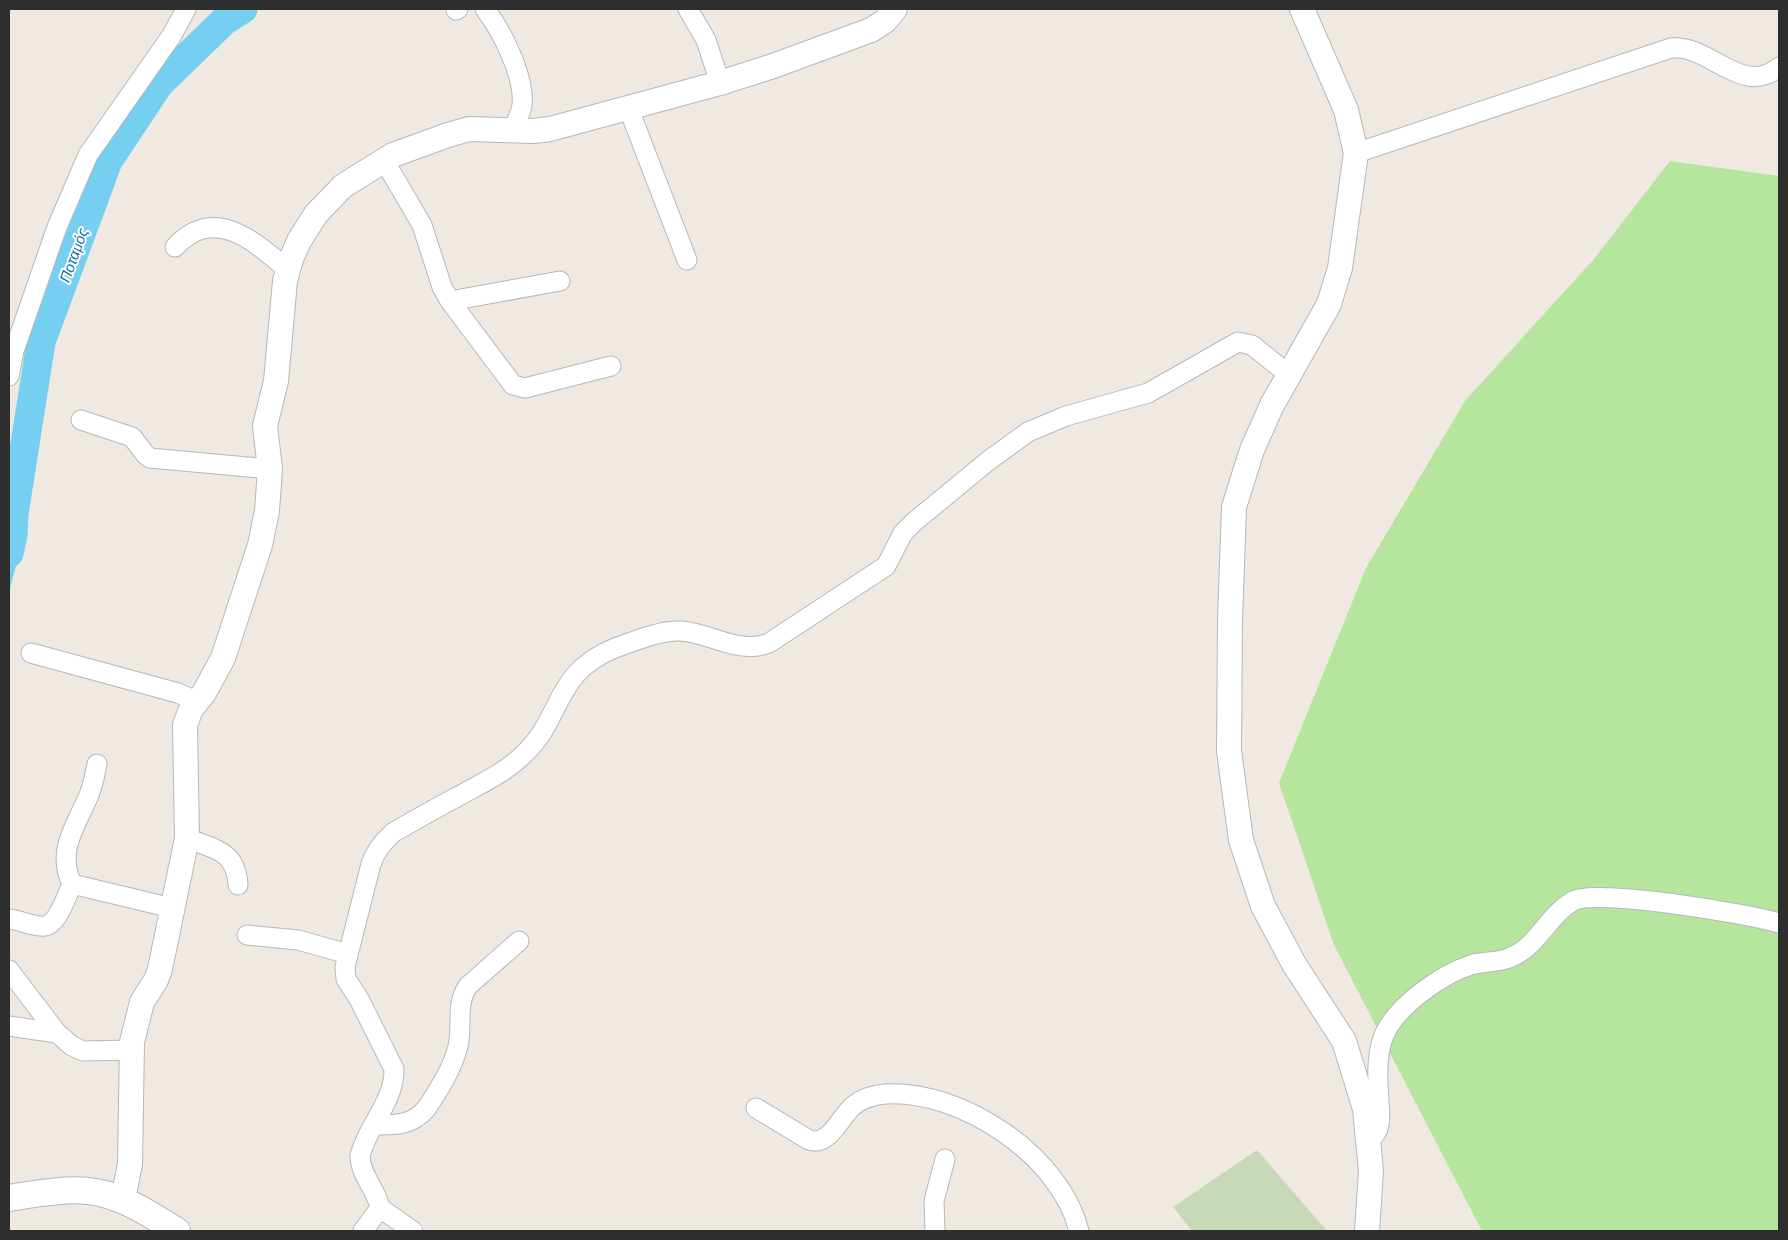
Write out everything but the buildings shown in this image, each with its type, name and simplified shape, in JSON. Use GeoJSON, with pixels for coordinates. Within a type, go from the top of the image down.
{"type":"FeatureCollection","features":[{"type":"Feature","properties":{"kind":"main road"},"geometry":{"type":"LineString","coordinates":[[9,1198],[72,1189],[106,1193],[123,1199],[177,1231]]}},
{"type":"Feature","properties":{"kind":"street"},"geometry":{"type":"LineString","coordinates":[[9,376],[14,351],[57,227],[88,155],[172,35],[186,9]]}},
{"type":"Feature","properties":{"kind":"street"},"geometry":{"type":"LineString","coordinates":[[485,9],[513,57],[521,91],[521,110],[512,130]]}},
{"type":"Feature","properties":{"kind":"street"},"geometry":{"type":"LineString","coordinates":[[688,9],[706,40],[720,83]]}},
{"type":"Feature","properties":{"kind":"street"},"geometry":{"type":"LineString","coordinates":[[123,1199],[130,1164],[132,1050],[136,1021],[142,1002],[156,980],[160,969],[187,838],[185,725],[196,701],[204,693],[224,658],[260,545],[266,511],[270,469],[265,426],[276,380],[288,270],[299,241],[316,214],[343,186],[384,160],[421,144],[469,129],[533,131],[550,129],[720,83],[773,66],[871,30],[885,21],[895,9]]}},
{"type":"Feature","properties":{"kind":"street"},"geometry":{"type":"LineString","coordinates":[[1302,9],[1346,110],[1356,153],[1340,268],[1328,304],[1289,375],[1252,450],[1234,507],[1230,602],[1229,751],[1241,840],[1263,906],[1294,964],[1344,1040],[1365,1109],[1371,1171],[1366,1231]]}},
{"type":"Feature","properties":{"kind":"street"},"geometry":{"type":"LineString","coordinates":[[1356,153],[1671,48],[1688,49],[1738,74],[1751,77],[1764,76],[1779,67]]}},
{"type":"Feature","properties":{"kind":"street"},"geometry":{"type":"LineString","coordinates":[[628,107],[687,260]]}},
{"type":"Feature","properties":{"kind":"street"},"geometry":{"type":"LineString","coordinates":[[384,160],[422,224],[442,287],[450,301],[510,382],[517,387],[525,388],[611,366]]}},
{"type":"Feature","properties":{"kind":"street"},"geometry":{"type":"LineString","coordinates":[[175,247],[190,234],[204,229],[222,228],[253,240],[288,270]]}},
{"type":"Feature","properties":{"kind":"street"},"geometry":{"type":"LineString","coordinates":[[450,301],[560,281]]}},
{"type":"Feature","properties":{"kind":"street"},"geometry":{"type":"LineString","coordinates":[[413,1231],[380,1208],[378,1198],[360,1165],[362,1149],[394,1082],[394,1070],[346,979],[345,967],[371,864],[382,842],[394,832],[495,776],[522,756],[542,736],[552,710],[569,682],[590,660],[615,648],[660,633],[680,631],[742,647],[756,647],[769,643],[886,566],[903,533],[914,522],[988,461],[1028,432],[1066,416],[1148,393],[1238,342],[1252,345],[1289,375]]}},
{"type":"Feature","properties":{"kind":"street"},"geometry":{"type":"LineString","coordinates":[[81,420],[132,437],[150,458],[270,469]]}},
{"type":"Feature","properties":{"kind":"street"},"geometry":{"type":"LineString","coordinates":[[31,653],[178,693],[196,701]]}},
{"type":"Feature","properties":{"kind":"street"},"geometry":{"type":"LineString","coordinates":[[97,764],[92,788],[77,818],[66,850],[66,872],[72,884],[172,908]]}},
{"type":"Feature","properties":{"kind":"street"},"geometry":{"type":"LineString","coordinates":[[187,838],[232,860],[237,869],[238,885]]}},
{"type":"Feature","properties":{"kind":"street"},"geometry":{"type":"LineString","coordinates":[[9,919],[39,926],[48,925],[55,919],[72,884]]}},
{"type":"Feature","properties":{"kind":"street"},"geometry":{"type":"LineString","coordinates":[[1369,1141],[1376,1133],[1380,1122],[1377,1083],[1380,1054],[1385,1033],[1394,1018],[1427,988],[1471,965],[1508,959],[1529,947],[1560,911],[1574,900],[1592,897],[1638,900],[1698,907],[1779,922]]}},
{"type":"Feature","properties":{"kind":"street"},"geometry":{"type":"LineString","coordinates":[[247,935],[298,940],[348,954]]}},
{"type":"Feature","properties":{"kind":"street"},"geometry":{"type":"LineString","coordinates":[[374,1125],[408,1123],[419,1118],[426,1109],[457,1048],[460,1034],[459,1008],[462,994],[468,986],[518,941]]}},
{"type":"Feature","properties":{"kind":"street"},"geometry":{"type":"LineString","coordinates":[[9,970],[57,1033],[72,1046],[83,1051],[132,1050]]}},
{"type":"Feature","properties":{"kind":"street"},"geometry":{"type":"LineString","coordinates":[[9,1026],[57,1033]]}},
{"type":"Feature","properties":{"kind":"street"},"geometry":{"type":"LineString","coordinates":[[756,1108],[809,1140],[818,1142],[827,1137],[853,1106],[864,1099],[884,1094],[916,1095],[938,1101],[973,1115],[1022,1146],[1040,1162],[1068,1200],[1079,1231]]}},
{"type":"Feature","properties":{"kind":"street"},"geometry":{"type":"LineString","coordinates":[[935,1231],[934,1201],[945,1159]]}},
{"type":"Feature","properties":{"kind":"street"},"geometry":{"type":"LineString","coordinates":[[363,1231],[380,1208]]}},
{"type":"Feature","properties":{"kind":"green space"},"geometry":{"type":"Polygon","coordinates":[[[1670,161],[1779,176],[1779,1231],[1482,1231],[1334,945],[1279,783],[1366,568],[1465,401],[1594,259],[1670,161]]]}},
{"type":"Feature","properties":{"kind":"green space"},"geometry":{"type":"Polygon","coordinates":[[[1257,1150],[1327,1231],[1192,1231],[1173,1207],[1257,1150]]]}},
{"type":"Feature","properties":{"kind":"water"},"geometry":{"type":"Polygon","coordinates":[[[13,535],[22,543],[9,592],[9,540],[13,535]]]}},
{"type":"Feature","properties":{"kind":"waterway","name":"Ποταμός"},"geometry":{"type":"LineString","coordinates":[[9,553],[41,342],[108,161],[159,84],[224,21],[243,9]]}}]}
